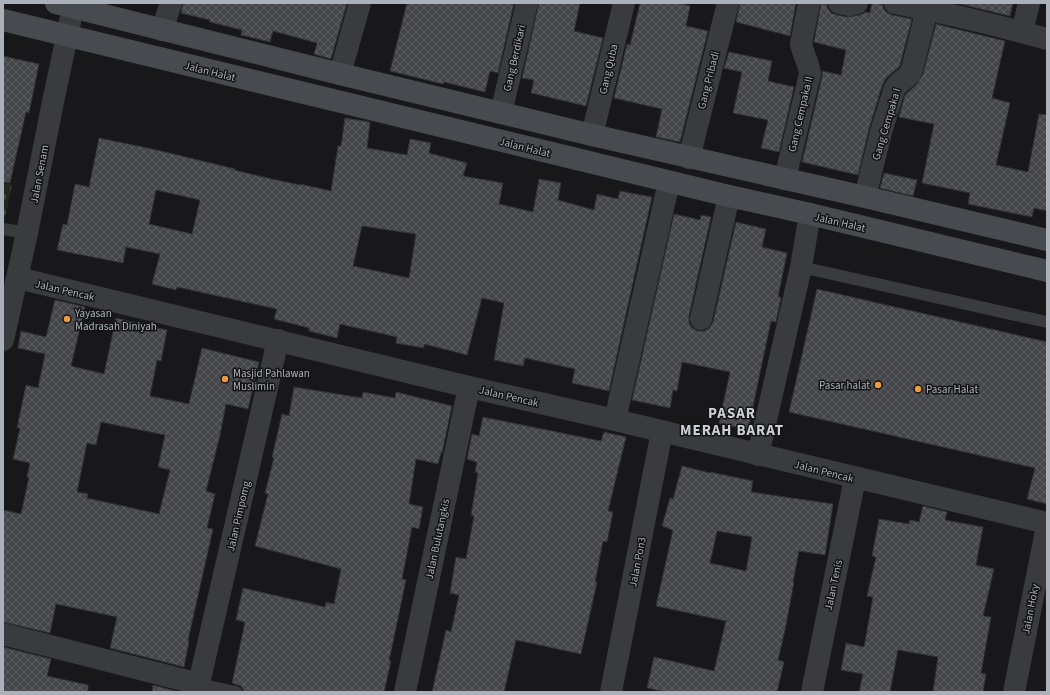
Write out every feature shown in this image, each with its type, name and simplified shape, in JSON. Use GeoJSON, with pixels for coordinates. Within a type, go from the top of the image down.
{"type":"FeatureCollection","features":[{"type":"Feature","properties":{"kind":"main road"},"geometry":{"type":"LineString","coordinates":[[68,4],[162,30],[592,135],[1047,240]]}},
{"type":"Feature","properties":{"kind":"main road","name":"Jalan Halat"},"geometry":{"type":"LineString","coordinates":[[3,20],[669,182],[1047,271]]}},
{"type":"Feature","properties":{"kind":"street"},"geometry":{"type":"LineString","coordinates":[[162,30],[171,3]]}},
{"type":"Feature","properties":{"kind":"street"},"geometry":{"type":"LineString","coordinates":[[340,74],[360,3]]}},
{"type":"Feature","properties":{"kind":"street","name":"Gang Berdikari"},"geometry":{"type":"LineString","coordinates":[[501,113],[527,3]]}},
{"type":"Feature","properties":{"kind":"street","name":"Gang Quba"},"geometry":{"type":"LineString","coordinates":[[592,135],[624,3]]}},
{"type":"Feature","properties":{"kind":"street","name":"Gang Pribadi"},"geometry":{"type":"LineString","coordinates":[[689,158],[728,3]]}},
{"type":"Feature","properties":{"kind":"street","name":"Gang Cempaka II"},"geometry":{"type":"LineString","coordinates":[[785,179],[810,74],[810,67],[801,44],[809,3]]}},
{"type":"Feature","properties":{"kind":"street"},"geometry":{"type":"LineString","coordinates":[[839,3],[849,5],[857,3]]}},
{"type":"Feature","properties":{"kind":"street"},"geometry":{"type":"LineString","coordinates":[[895,3],[927,9],[1047,39]]}},
{"type":"Feature","properties":{"kind":"street"},"geometry":{"type":"LineString","coordinates":[[1022,32],[1029,3]]}},
{"type":"Feature","properties":{"kind":"street","name":"Jalan Senam"},"geometry":{"type":"LineString","coordinates":[[3,340],[18,278],[67,36],[68,4]]}},
{"type":"Feature","properties":{"kind":"street","name":"Gang Cempaka I"},"geometry":{"type":"LineString","coordinates":[[865,197],[881,132],[894,90],[897,84],[909,75],[912,69],[927,9]]}},
{"type":"Feature","properties":{"kind":"street"},"geometry":{"type":"LineString","coordinates":[[615,420],[669,182]]}},
{"type":"Feature","properties":{"kind":"street"},"geometry":{"type":"LineString","coordinates":[[701,319],[729,196]]}},
{"type":"Feature","properties":{"kind":"street"},"geometry":{"type":"LineString","coordinates":[[758,455],[801,267],[810,214]]}},
{"type":"Feature","properties":{"kind":"street","name":"Jalan Pencak"},"geometry":{"type":"LineString","coordinates":[[18,278],[469,387],[662,431],[1047,525]]}},
{"type":"Feature","properties":{"kind":"street","name":"Jalan Pimpomg"},"geometry":{"type":"LineString","coordinates":[[198,688],[278,340]]}},
{"type":"Feature","properties":{"kind":"street","name":"Jalan Bulutangkis"},"geometry":{"type":"LineString","coordinates":[[405,692],[469,387]]}},
{"type":"Feature","properties":{"kind":"street","name":"Jalan Pon3"},"geometry":{"type":"LineString","coordinates":[[611,692],[662,431]]}},
{"type":"Feature","properties":{"kind":"street","name":"Jalan Tenis"},"geometry":{"type":"LineString","coordinates":[[812,692],[855,478]]}},
{"type":"Feature","properties":{"kind":"street","name":"Jalan Hoky"},"geometry":{"type":"LineString","coordinates":[[1014,692],[1047,525]]}},
{"type":"Feature","properties":{"kind":"street"},"geometry":{"type":"LineString","coordinates":[[3,634],[198,688]]}},
{"type":"Feature","properties":{"kind":"lane"},"geometry":{"type":"LineString","coordinates":[[3,229],[27,233]]}},
{"type":"Feature","properties":{"kind":"lane"},"geometry":{"type":"LineString","coordinates":[[801,267],[1047,322]]}},
{"type":"Feature","properties":{"kind":"lane"},"geometry":{"type":"LineString","coordinates":[[198,688],[236,692]]}},
{"type":"Feature","properties":{"kind":"green space"},"geometry":{"type":"Polygon","coordinates":[[[3,183],[12,185],[3,227],[3,183]]]}},
{"type":"Feature","properties":{"kind":"building"},"geometry":{"type":"Polygon","coordinates":[[[183,3],[347,3],[331,59],[314,54],[317,43],[273,31],[270,42],[241,35],[242,30],[181,13],[183,3]]]}},
{"type":"Feature","properties":{"kind":"building"},"geometry":{"type":"Polygon","coordinates":[[[407,3],[514,3],[498,73],[490,71],[485,92],[444,82],[443,84],[390,71],[407,3]]]}},
{"type":"Feature","properties":{"kind":"building"},"geometry":{"type":"Polygon","coordinates":[[[539,3],[580,3],[574,31],[603,38],[586,106],[531,93],[534,80],[522,78],[539,3]]]}},
{"type":"Feature","properties":{"kind":"building"},"geometry":{"type":"Polygon","coordinates":[[[640,3],[679,3],[690,6],[686,26],[708,31],[680,142],[656,137],[662,109],[614,98],[627,44],[630,45],[640,3]]]}},
{"type":"Feature","properties":{"kind":"building"},"geometry":{"type":"Polygon","coordinates":[[[740,3],[796,3],[790,36],[736,22],[740,3]]]}},
{"type":"Feature","properties":{"kind":"building"},"geometry":{"type":"Polygon","coordinates":[[[821,3],[827,3],[827,7],[831,13],[847,17],[860,15],[866,12],[870,13],[872,3],[875,3],[883,5],[886,12],[892,15],[912,19],[900,65],[886,78],[882,86],[869,129],[858,175],[802,162],[822,77],[822,71],[841,75],[846,50],[814,42],[821,3]]]}},
{"type":"Feature","properties":{"kind":"building"},"geometry":{"type":"Polygon","coordinates":[[[956,3],[1013,3],[1010,16],[956,3]]]}},
{"type":"Feature","properties":{"kind":"building"},"geometry":{"type":"Polygon","coordinates":[[[936,24],[1005,41],[992,98],[1010,103],[996,165],[1028,172],[1039,114],[1047,115],[1047,211],[1034,208],[1032,217],[968,204],[970,193],[922,183],[934,124],[899,117],[905,95],[917,84],[923,74],[936,24]]]}},
{"type":"Feature","properties":{"kind":"building"},"geometry":{"type":"Polygon","coordinates":[[[729,52],[772,61],[768,81],[794,87],[779,152],[761,148],[768,120],[733,113],[742,72],[724,68],[729,52]]]}},
{"type":"Feature","properties":{"kind":"building"},"geometry":{"type":"Polygon","coordinates":[[[3,56],[39,64],[29,113],[26,112],[10,183],[3,182],[3,56]]]}},
{"type":"Feature","properties":{"kind":"building"},"geometry":{"type":"Polygon","coordinates":[[[345,118],[370,122],[367,148],[407,155],[410,139],[431,143],[429,153],[467,163],[463,176],[503,183],[499,204],[533,212],[539,179],[561,183],[558,200],[594,210],[597,194],[618,199],[620,191],[652,197],[609,391],[572,383],[575,369],[525,358],[523,366],[494,360],[504,303],[482,298],[467,355],[424,344],[424,348],[396,343],[397,337],[340,324],[337,338],[309,331],[309,328],[274,319],[277,309],[177,287],[176,290],[152,284],[160,254],[126,247],[123,263],[57,250],[63,224],[67,225],[75,184],[89,187],[99,138],[157,150],[272,179],[331,191],[338,146],[341,146],[345,118]],[[156,190],[149,224],[192,234],[200,200],[156,190]],[[362,226],[353,266],[409,278],[416,234],[362,226]]]}},
{"type":"Feature","properties":{"kind":"building"},"geometry":{"type":"Polygon","coordinates":[[[884,173],[917,180],[913,196],[880,188],[884,173]]]}},
{"type":"Feature","properties":{"kind":"building"},"geometry":{"type":"Polygon","coordinates":[[[674,214],[700,220],[701,215],[711,217],[689,316],[689,323],[692,328],[698,331],[705,331],[713,322],[736,222],[766,229],[762,247],[787,253],[778,297],[781,297],[776,322],[771,321],[748,430],[719,423],[730,372],[682,362],[677,391],[673,390],[670,408],[632,400],[674,214]]]}},
{"type":"Feature","properties":{"kind":"building","name":"Pasar Halat"},"geometry":{"type":"Polygon","coordinates":[[[817,289],[1047,342],[1047,504],[1027,499],[1035,468],[789,412],[817,289]]]}},
{"type":"Feature","properties":{"kind":"building"},"geometry":{"type":"Polygon","coordinates":[[[55,300],[85,307],[71,366],[104,374],[116,318],[167,330],[161,361],[157,360],[150,396],[189,404],[202,348],[259,362],[248,409],[226,404],[206,491],[215,494],[207,528],[213,529],[188,640],[184,667],[110,648],[117,617],[56,604],[50,633],[3,622],[3,510],[21,514],[29,477],[27,477],[30,463],[13,459],[20,428],[17,428],[26,385],[38,388],[45,354],[18,348],[21,331],[46,337],[55,300]],[[101,422],[96,445],[87,443],[77,492],[88,494],[87,498],[159,514],[170,470],[158,467],[165,435],[101,422]]]}},
{"type":"Feature","properties":{"kind":"building"},"geometry":{"type":"Polygon","coordinates":[[[294,387],[362,398],[363,392],[395,398],[396,392],[452,406],[442,453],[438,464],[416,459],[409,504],[423,507],[419,529],[412,527],[402,579],[406,580],[384,692],[244,692],[241,686],[232,683],[245,622],[236,620],[243,588],[325,607],[326,602],[334,604],[341,569],[255,546],[268,494],[265,493],[274,458],[272,457],[282,414],[289,416],[294,387]]]}},
{"type":"Feature","properties":{"kind":"building"},"geometry":{"type":"Polygon","coordinates":[[[483,417],[601,441],[604,432],[626,437],[608,511],[613,512],[607,542],[603,541],[595,582],[597,582],[581,654],[516,640],[504,692],[432,692],[446,630],[451,632],[459,595],[450,593],[456,557],[466,559],[474,516],[471,515],[478,473],[475,472],[477,462],[467,459],[472,434],[479,436],[483,417]]]}},
{"type":"Feature","properties":{"kind":"building"},"geometry":{"type":"Polygon","coordinates":[[[682,466],[753,481],[751,492],[833,504],[825,555],[799,551],[778,660],[784,662],[777,692],[666,692],[647,688],[654,657],[714,671],[726,621],[656,606],[673,530],[662,526],[670,498],[673,499],[682,466]],[[717,531],[710,563],[746,571],[752,537],[717,531]]]}},
{"type":"Feature","properties":{"kind":"building"},"geometry":{"type":"Polygon","coordinates":[[[923,506],[947,512],[945,520],[983,527],[976,565],[994,569],[983,616],[991,617],[981,673],[986,674],[983,692],[933,692],[938,657],[898,650],[890,692],[859,692],[863,674],[841,670],[846,643],[864,647],[873,597],[867,596],[876,557],[872,556],[879,519],[909,524],[910,520],[919,522],[923,506]]]}},
{"type":"Feature","properties":{"kind":"building"},"geometry":{"type":"Polygon","coordinates":[[[3,647],[51,659],[47,676],[88,685],[88,692],[3,692],[3,647]]]}},
{"type":"Feature","properties":{"kind":"building"},"geometry":{"type":"Polygon","coordinates":[[[153,685],[179,692],[152,692],[153,685]]]}},
{"type":"Feature","properties":{"kind":"place","name":"Yayasan Madrasah Diniyah"},"geometry":{"type":"Point","coordinates":[67,319]}},
{"type":"Feature","properties":{"kind":"place","name":"Masjid Pahlawan Muslimin"},"geometry":{"type":"Point","coordinates":[225,379]}},
{"type":"Feature","properties":{"kind":"place","name":"Pasar halat"},"geometry":{"type":"Point","coordinates":[878,385]}},
{"type":"Feature","properties":{"kind":"place","name":"Pasar Halat"},"geometry":{"type":"Point","coordinates":[918,389]}},
{"type":"Feature","properties":{"kind":"district","name":"PASAR MERAH BARAT"},"geometry":{"type":"Point","coordinates":[732,422]}}]}
